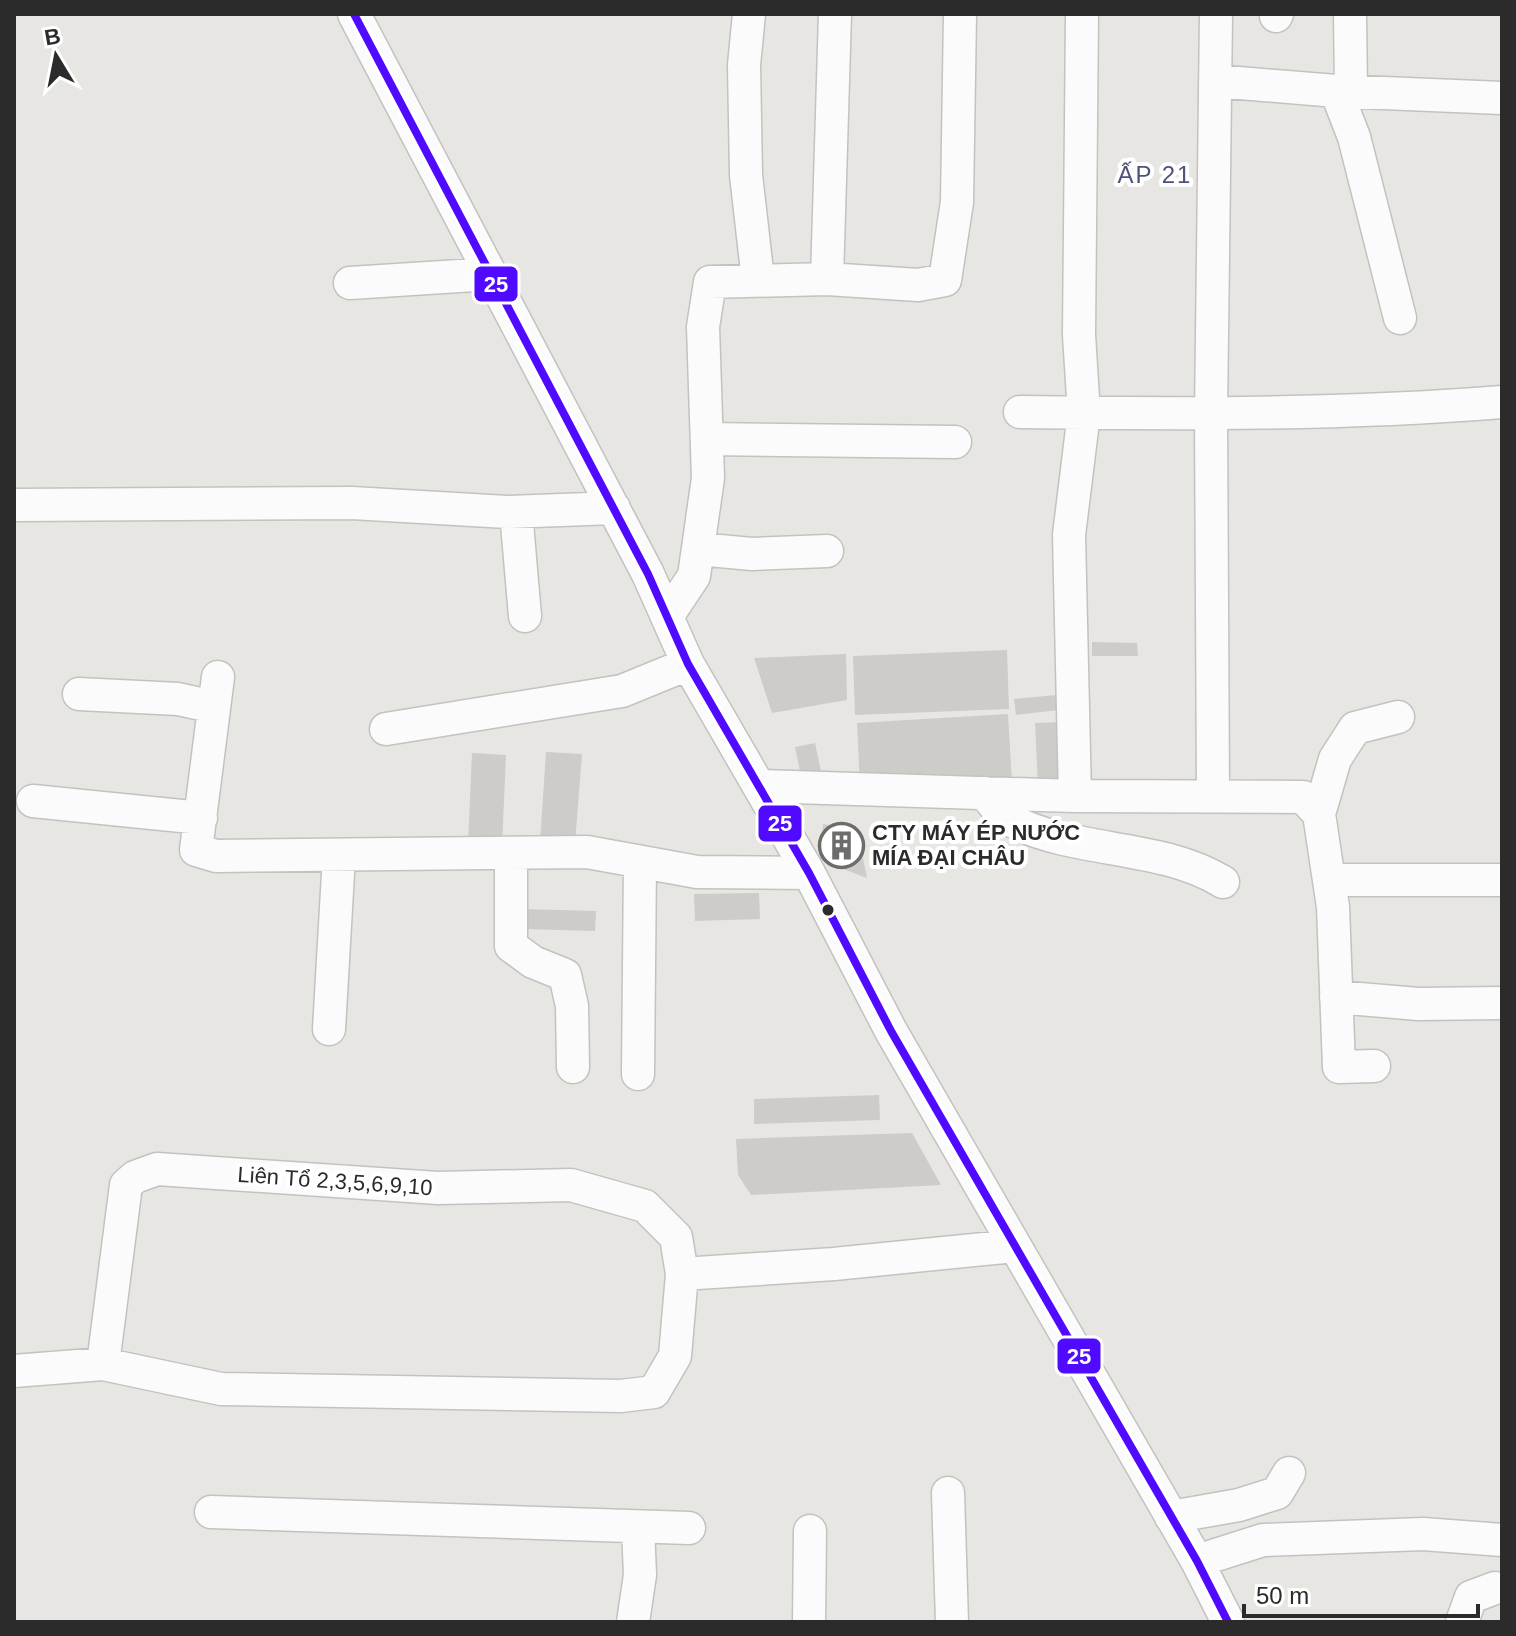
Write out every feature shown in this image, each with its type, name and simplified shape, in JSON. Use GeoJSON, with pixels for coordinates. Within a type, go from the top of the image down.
{"type":"FeatureCollection","features":[{"type":"Feature","properties":{"kind":"street"},"geometry":{"type":"LineString","coordinates":[[354,14],[614,508],[668,615],[688,664],[809,873],[891,1031],[1197,1561],[1228,1622]]}},
{"type":"Feature","properties":{"kind":"street"},"geometry":{"type":"LineString","coordinates":[[749,14],[744,65],[746,175],[758,280]]}},
{"type":"Feature","properties":{"kind":"street"},"geometry":{"type":"LineString","coordinates":[[827,279],[835,14]]}},
{"type":"Feature","properties":{"kind":"street"},"geometry":{"type":"LineString","coordinates":[[668,615],[694,576],[708,478],[703,327],[710,282],[827,279],[918,285],[945,280],[957,202],[960,14]]}},
{"type":"Feature","properties":{"kind":"street"},"geometry":{"type":"LineString","coordinates":[[1075,796],[1069,535],[1084,413],[1079,321],[1082,14]]}},
{"type":"Feature","properties":{"kind":"street"},"geometry":{"type":"LineString","coordinates":[[1213,794],[1211,415],[1216,14]]}},
{"type":"Feature","properties":{"kind":"street"},"geometry":{"type":"LineString","coordinates":[[1350,14],[1344,91],[1400,318]]}},
{"type":"Feature","properties":{"kind":"street"},"geometry":{"type":"LineString","coordinates":[[1215,81],[1502,98]]}},
{"type":"Feature","properties":{"kind":"street"},"geometry":{"type":"LineString","coordinates":[[350,283],[490,274]]}},
{"type":"Feature","properties":{"kind":"street"},"geometry":{"type":"LineString","coordinates":[[1020,412],[1211,415],[1275,411],[1370,413],[1502,402]]}},
{"type":"Feature","properties":{"kind":"street"},"geometry":{"type":"LineString","coordinates":[[707,439],[955,442]]}},
{"type":"Feature","properties":{"kind":"street"},"geometry":{"type":"LineString","coordinates":[[14,505],[352,503],[516,512],[614,508]]}},
{"type":"Feature","properties":{"kind":"street"},"geometry":{"type":"LineString","coordinates":[[516,512],[525,616]]}},
{"type":"Feature","properties":{"kind":"street"},"geometry":{"type":"LineString","coordinates":[[698,549],[752,554],[827,551]]}},
{"type":"Feature","properties":{"kind":"street"},"geometry":{"type":"LineString","coordinates":[[386,729],[622,691],[688,664]]}},
{"type":"Feature","properties":{"kind":"street"},"geometry":{"type":"LineString","coordinates":[[79,694],[178,699],[216,692],[196,850],[216,856],[511,856],[587,852],[697,872],[809,873]]}},
{"type":"Feature","properties":{"kind":"street"},"geometry":{"type":"LineString","coordinates":[[1374,1066],[1339,1067],[1329,880],[1319,814],[1335,759],[1355,728],[1398,717]]}},
{"type":"Feature","properties":{"kind":"street"},"geometry":{"type":"LineString","coordinates":[[760,786],[1075,796],[1213,794],[1303,797],[1319,814]]}},
{"type":"Feature","properties":{"kind":"street"},"geometry":{"type":"LineString","coordinates":[[985,793],[1007,819],[1057,836],[1155,858],[1223,882]]}},
{"type":"Feature","properties":{"kind":"street"},"geometry":{"type":"LineString","coordinates":[[33,801],[201,818]]}},
{"type":"Feature","properties":{"kind":"street"},"geometry":{"type":"LineString","coordinates":[[329,1029],[339,856]]}},
{"type":"Feature","properties":{"kind":"street"},"geometry":{"type":"LineString","coordinates":[[511,856],[511,946],[533,962],[565,975],[572,1006],[573,1067]]}},
{"type":"Feature","properties":{"kind":"street"},"geometry":{"type":"LineString","coordinates":[[638,1074],[640,862]]}},
{"type":"Feature","properties":{"kind":"street"},"geometry":{"type":"LineString","coordinates":[[1329,880],[1502,880]]}},
{"type":"Feature","properties":{"kind":"street"},"geometry":{"type":"LineString","coordinates":[[1336,997],[1418,1004],[1502,1003]]}},
{"type":"Feature","properties":{"kind":"street","name":"Liên Tổ 2,3,5,6,9,10"},"geometry":{"type":"LineString","coordinates":[[14,1371],[103,1364],[221,1389],[621,1396],[654,1392],[675,1356],[682,1274],[676,1237],[645,1206],[571,1185],[438,1188],[157,1169],[135,1177],[126,1185],[103,1364]]}},
{"type":"Feature","properties":{"kind":"street"},"geometry":{"type":"LineString","coordinates":[[682,1274],[834,1264],[1014,1246]]}},
{"type":"Feature","properties":{"kind":"street"},"geometry":{"type":"LineString","coordinates":[[1171,1517],[1239,1505],[1277,1493],[1289,1473]]}},
{"type":"Feature","properties":{"kind":"street"},"geometry":{"type":"LineString","coordinates":[[948,1493],[952,1622]]}},
{"type":"Feature","properties":{"kind":"street"},"geometry":{"type":"LineString","coordinates":[[211,1512],[689,1528]]}},
{"type":"Feature","properties":{"kind":"street"},"geometry":{"type":"LineString","coordinates":[[633,1622],[640,1575],[638,1527]]}},
{"type":"Feature","properties":{"kind":"street"},"geometry":{"type":"LineString","coordinates":[[809,1622],[810,1531]]}},
{"type":"Feature","properties":{"kind":"street"},"geometry":{"type":"LineString","coordinates":[[1197,1561],[1263,1540],[1423,1534],[1502,1540]]}},
{"type":"Feature","properties":{"kind":"street"},"geometry":{"type":"LineString","coordinates":[[1462,1622],[1471,1597],[1495,1588]]}},
{"type":"Feature","properties":{"kind":"building"},"geometry":{"type":"Polygon","coordinates":[[[1092,642],[1137,643],[1138,656],[1092,656],[1092,642]]]}},
{"type":"Feature","properties":{"kind":"building"},"geometry":{"type":"Polygon","coordinates":[[[1007,650],[1009,709],[855,715],[853,656],[1007,650]]]}},
{"type":"Feature","properties":{"kind":"building"},"geometry":{"type":"Polygon","coordinates":[[[846,654],[847,700],[772,713],[754,658],[846,654]]]}},
{"type":"Feature","properties":{"kind":"building"},"geometry":{"type":"Polygon","coordinates":[[[1057,695],[1058,710],[1016,715],[1014,699],[1057,695]]]}},
{"type":"Feature","properties":{"kind":"building"},"geometry":{"type":"Polygon","coordinates":[[[1008,714],[1012,782],[860,786],[857,723],[1008,714]]]}},
{"type":"Feature","properties":{"kind":"building"},"geometry":{"type":"Polygon","coordinates":[[[1060,722],[1063,786],[1038,788],[1035,723],[1060,722]]]}},
{"type":"Feature","properties":{"kind":"building"},"geometry":{"type":"Polygon","coordinates":[[[815,743],[823,781],[803,786],[795,747],[815,743]]]}},
{"type":"Feature","properties":{"kind":"building"},"geometry":{"type":"Polygon","coordinates":[[[546,752],[582,754],[575,844],[540,842],[546,752]]]}},
{"type":"Feature","properties":{"kind":"building"},"geometry":{"type":"Polygon","coordinates":[[[472,753],[506,755],[502,846],[468,844],[472,753]]]}},
{"type":"Feature","properties":{"kind":"building","name":"CTY MÁY ÉP NƯỚC MÍA ĐẠI CHÂU"},"geometry":{"type":"Polygon","coordinates":[[[823,824],[857,830],[867,878],[820,860],[823,824]]]}},
{"type":"Feature","properties":{"kind":"building"},"geometry":{"type":"Polygon","coordinates":[[[759,893],[760,919],[695,921],[694,894],[759,893]]]}},
{"type":"Feature","properties":{"kind":"building"},"geometry":{"type":"Polygon","coordinates":[[[522,909],[596,911],[595,931],[521,929],[522,909]]]}},
{"type":"Feature","properties":{"kind":"building"},"geometry":{"type":"Polygon","coordinates":[[[879,1095],[880,1120],[754,1124],[754,1099],[879,1095]]]}},
{"type":"Feature","properties":{"kind":"building"},"geometry":{"type":"Polygon","coordinates":[[[912,1133],[941,1185],[751,1195],[738,1175],[736,1139],[912,1133]]]}},
{"type":"Feature","properties":{"kind":"transit line","name":"25"},"geometry":{"type":"LineString","coordinates":[[354,14],[648,574],[688,664],[809,873],[891,1031],[1197,1561],[1228,1622]]}},
{"type":"Feature","properties":{"kind":"place","name":"CTY MÁY ÉP NƯỚC MÍA ĐẠI CHÂU"},"geometry":{"type":"Point","coordinates":[841,845]}},
{"type":"Feature","properties":{"kind":"district","name":"ẤP 21"},"geometry":{"type":"Point","coordinates":[1155,174]}}]}
